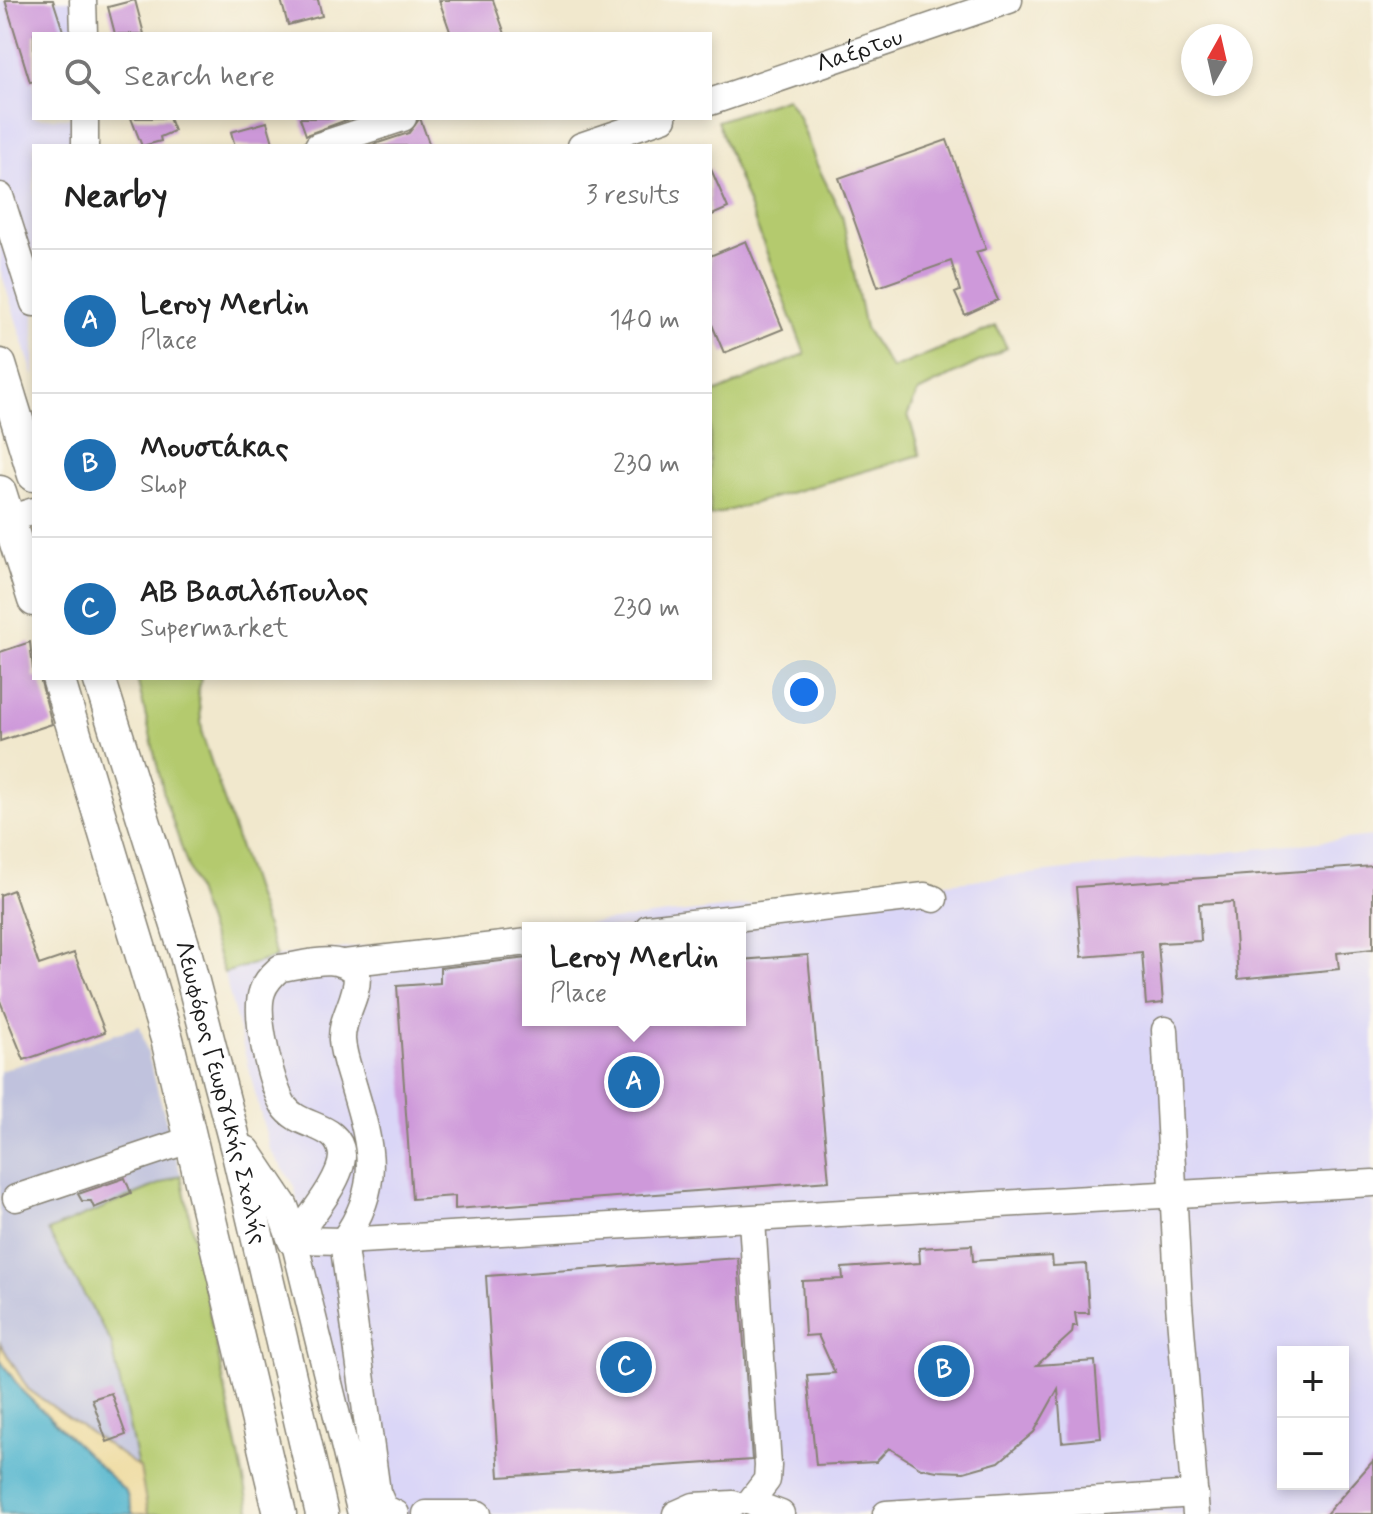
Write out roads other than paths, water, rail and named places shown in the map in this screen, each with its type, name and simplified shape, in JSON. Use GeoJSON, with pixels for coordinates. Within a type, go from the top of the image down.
{"type":"FeatureCollection","features":[{"type":"Feature","properties":{"kind":"main road"},"geometry":{"type":"LineString","coordinates":[[0,365],[32,469]]}},
{"type":"Feature","properties":{"kind":"main road"},"geometry":{"type":"LineString","coordinates":[[10,518],[32,593]]}},
{"type":"Feature","properties":{"kind":"main road","name":"Λεωφόρος Γεωργικής Σχολής"},"geometry":{"type":"LineString","coordinates":[[59,680],[150,979],[192,1139],[280,1514]]}},
{"type":"Feature","properties":{"kind":"main road","name":"Λεωφόρος Γεωργικής Σχολής"},"geometry":{"type":"LineString","coordinates":[[100,680],[185,951],[230,1121],[322,1514]]}},
{"type":"Feature","properties":{"kind":"main road"},"geometry":{"type":"LineString","coordinates":[[230,1121],[250,1161],[282,1207],[294,1240]]}},
{"type":"Feature","properties":{"kind":"street"},"geometry":{"type":"LineString","coordinates":[[83,0],[84,32]]}},
{"type":"Feature","properties":{"kind":"street","name":"Λαέρτου"},"geometry":{"type":"LineString","coordinates":[[712,101],[949,10],[1009,0]]}},
{"type":"Feature","properties":{"kind":"street"},"geometry":{"type":"LineString","coordinates":[[85,120],[85,144]]}},
{"type":"Feature","properties":{"kind":"street"},"geometry":{"type":"LineString","coordinates":[[324,144],[397,120]]}},
{"type":"Feature","properties":{"kind":"street"},"geometry":{"type":"LineString","coordinates":[[587,144],[657,120]]}},
{"type":"Feature","properties":{"kind":"street"},"geometry":{"type":"LineString","coordinates":[[0,196],[32,297]]}},
{"type":"Feature","properties":{"kind":"street"},"geometry":{"type":"LineString","coordinates":[[10,518],[32,489]]}},
{"type":"Feature","properties":{"kind":"street"},"geometry":{"type":"LineString","coordinates":[[700,922],[925,896],[934,899]]}},
{"type":"Feature","properties":{"kind":"street"},"geometry":{"type":"LineString","coordinates":[[361,1514],[294,1240],[342,1167],[342,1151],[336,1138],[326,1130],[286,1108],[276,1087],[259,1018],[262,990],[280,968],[522,943]]}},
{"type":"Feature","properties":{"kind":"street"},"geometry":{"type":"LineString","coordinates":[[344,963],[357,975],[357,987],[342,1023],[342,1044],[365,1126],[370,1172],[362,1215],[343,1241],[377,1492],[384,1508],[396,1514]]}},
{"type":"Feature","properties":{"kind":"street"},"geometry":{"type":"LineString","coordinates":[[886,1514],[1195,1504],[1173,1195],[1165,1030]]}},
{"type":"Feature","properties":{"kind":"street"},"geometry":{"type":"LineString","coordinates":[[16,1198],[192,1139]]}},
{"type":"Feature","properties":{"kind":"street"},"geometry":{"type":"LineString","coordinates":[[294,1240],[343,1241],[752,1220],[1373,1183]]}},
{"type":"Feature","properties":{"kind":"street"},"geometry":{"type":"LineString","coordinates":[[676,1514],[694,1506],[751,1509],[767,1480],[752,1220]]}},
{"type":"Feature","properties":{"kind":"street"},"geometry":{"type":"LineString","coordinates":[[426,1514],[478,1514]]}},
{"type":"Feature","properties":{"kind":"water"},"geometry":{"type":"Polygon","coordinates":[[[0,1360],[22,1391],[126,1492],[133,1514],[0,1514],[0,1360]]]}},
{"type":"Feature","properties":{"kind":"place","name":"Leroy Merlin"},"geometry":{"type":"Point","coordinates":[634,1082]}},
{"type":"Feature","properties":{"kind":"place","name":"ΑΒ Βασιλόπουλος"},"geometry":{"type":"Point","coordinates":[626,1367]}},
{"type":"Feature","properties":{"kind":"place","name":"Μουστάκας"},"geometry":{"type":"Point","coordinates":[944,1371]}}]}
